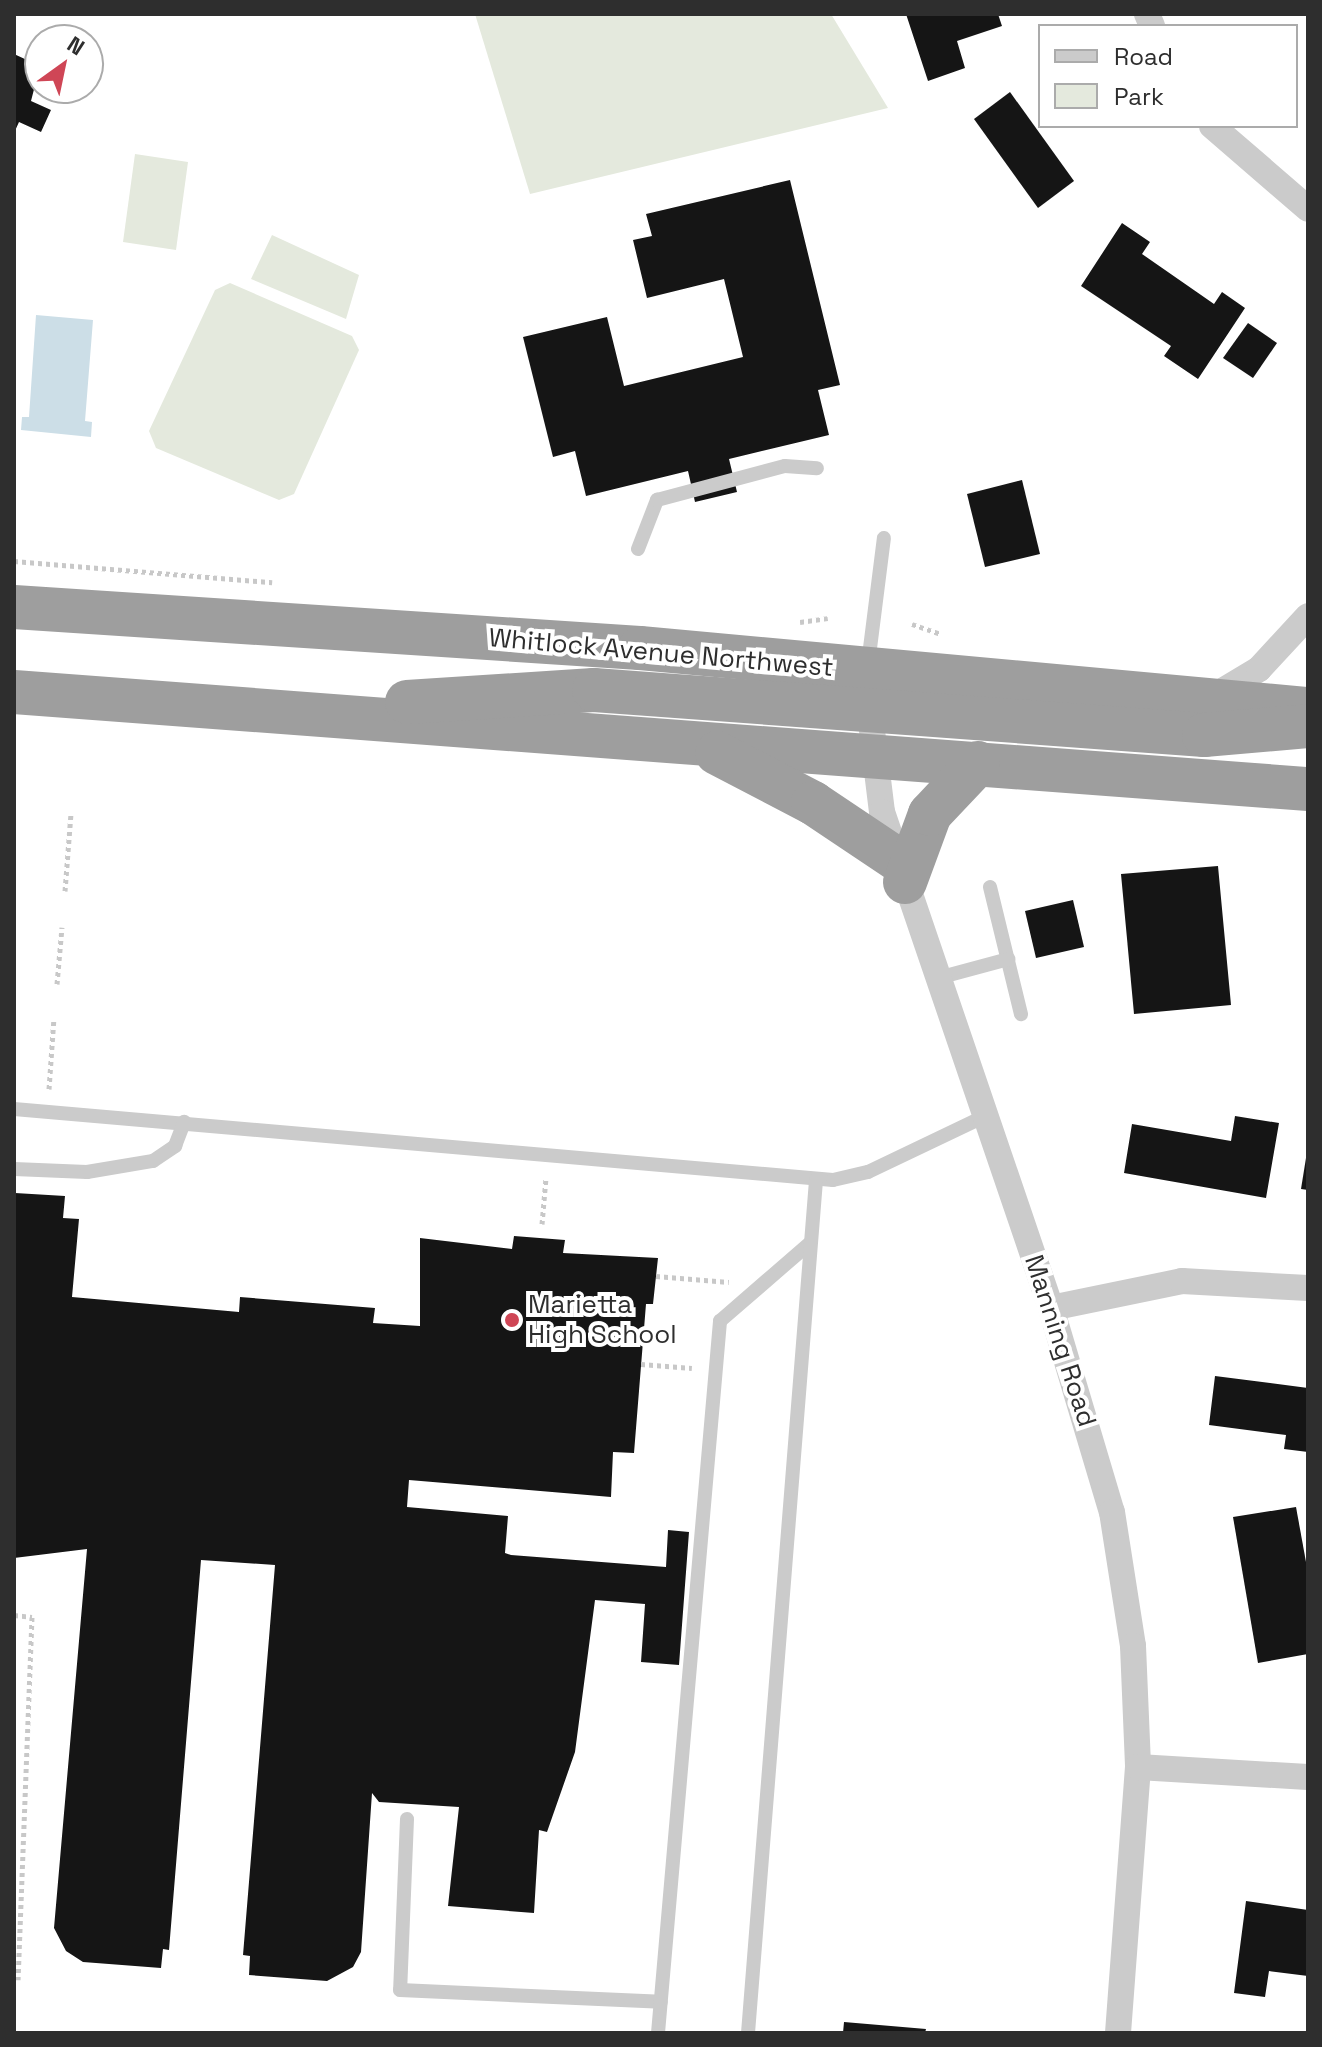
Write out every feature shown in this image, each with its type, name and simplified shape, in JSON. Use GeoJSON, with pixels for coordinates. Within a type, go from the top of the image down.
{"type":"FeatureCollection","features":[{"type":"Feature","properties":{"kind":"highway","name":"Whitlock Avenue Northwest"},"geometry":{"type":"LineString","coordinates":[[14,607],[640,648],[868,690],[1208,699],[1308,709]]}},
{"type":"Feature","properties":{"kind":"highway"},"geometry":{"type":"LineString","coordinates":[[339,717],[453,696],[550,690],[868,690],[1204,735],[1308,726]]}},
{"type":"Feature","properties":{"kind":"highway"},"geometry":{"type":"LineString","coordinates":[[14,692],[1308,789]]}},
{"type":"Feature","properties":{"kind":"highway"},"geometry":{"type":"LineString","coordinates":[[685,741],[779,782],[901,871],[930,814],[978,763]]}},
{"type":"Feature","properties":{"kind":"street"},"geometry":{"type":"LineString","coordinates":[[1214,128],[1308,209]]}},
{"type":"Feature","properties":{"kind":"street"},"geometry":{"type":"LineString","coordinates":[[1208,699],[1259,669],[1308,616]]}},
{"type":"Feature","properties":{"kind":"street","name":"Manning Road"},"geometry":{"type":"LineString","coordinates":[[868,690],[870,755],[901,871],[981,1118],[1051,1308],[1112,1512],[1133,1646],[1138,1767],[1118,2033]]}},
{"type":"Feature","properties":{"kind":"street"},"geometry":{"type":"LineString","coordinates":[[1051,1308],[1182,1281],[1308,1288]]}},
{"type":"Feature","properties":{"kind":"street"},"geometry":{"type":"LineString","coordinates":[[1138,1767],[1308,1777]]}},
{"type":"Feature","properties":{"kind":"lane"},"geometry":{"type":"LineString","coordinates":[[638,549],[657,500],[785,466],[817,468]]}},
{"type":"Feature","properties":{"kind":"lane"},"geometry":{"type":"LineString","coordinates":[[868,690],[884,538]]}},
{"type":"Feature","properties":{"kind":"lane"},"geometry":{"type":"LineString","coordinates":[[990,887],[1021,1014]]}},
{"type":"Feature","properties":{"kind":"lane"},"geometry":{"type":"LineString","coordinates":[[938,978],[1009,959]]}},
{"type":"Feature","properties":{"kind":"lane"},"geometry":{"type":"LineString","coordinates":[[14,1109],[548,1152],[816,1180],[868,1172],[981,1118]]}},
{"type":"Feature","properties":{"kind":"lane"},"geometry":{"type":"LineString","coordinates":[[14,1169],[87,1172],[153,1161],[175,1146],[184,1122]]}},
{"type":"Feature","properties":{"kind":"lane"},"geometry":{"type":"LineString","coordinates":[[748,2033],[816,1180]]}},
{"type":"Feature","properties":{"kind":"lane"},"geometry":{"type":"LineString","coordinates":[[658,2033],[720,1321],[810,1243]]}},
{"type":"Feature","properties":{"kind":"lane"},"geometry":{"type":"LineString","coordinates":[[407,1819],[400,1990],[661,2002]]}},
{"type":"Feature","properties":{"kind":"path"},"geometry":{"type":"LineString","coordinates":[[912,624],[950,634]]}},
{"type":"Feature","properties":{"kind":"path"},"geometry":{"type":"LineString","coordinates":[[65,891],[71,813]]}},
{"type":"Feature","properties":{"kind":"path"},"geometry":{"type":"LineString","coordinates":[[57,984],[62,927]]}},
{"type":"Feature","properties":{"kind":"path"},"geometry":{"type":"LineString","coordinates":[[49,1090],[54,1018]]}},
{"type":"Feature","properties":{"kind":"path"},"geometry":{"type":"LineString","coordinates":[[542,1224],[548,1152]]}},
{"type":"Feature","properties":{"kind":"path"},"geometry":{"type":"LineString","coordinates":[[656,1276],[734,1282]]}},
{"type":"Feature","properties":{"kind":"path"},"geometry":{"type":"LineString","coordinates":[[641,1364],[692,1368]]}},
{"type":"Feature","properties":{"kind":"path"},"geometry":{"type":"LineString","coordinates":[[14,1615],[32,1617],[18,1980]]}},
{"type":"Feature","properties":{"kind":"path"},"geometry":{"type":"LineString","coordinates":[[14,1798],[25,1799]]}},
{"type":"Feature","properties":{"kind":"green space"},"geometry":{"type":"Polygon","coordinates":[[[475,14],[831,14],[888,108],[530,194],[475,14]]]}},
{"type":"Feature","properties":{"kind":"green space"},"geometry":{"type":"Polygon","coordinates":[[[135,154],[188,162],[176,250],[123,242],[135,154]]]}},
{"type":"Feature","properties":{"kind":"green space"},"geometry":{"type":"Polygon","coordinates":[[[272,235],[359,275],[346,319],[251,279],[272,235]]]}},
{"type":"Feature","properties":{"kind":"green space"},"geometry":{"type":"Polygon","coordinates":[[[230,283],[352,336],[359,350],[294,494],[279,500],[156,448],[149,431],[215,290],[230,283]]]}},
{"type":"Feature","properties":{"kind":"shaded area"},"geometry":{"type":"Polygon","coordinates":[[[36,315],[93,320],[85,421],[92,422],[91,437],[21,430],[22,417],[29,417],[36,315]]]}},
{"type":"Feature","properties":{"kind":"building"},"geometry":{"type":"Polygon","coordinates":[[[906,14],[998,14],[1002,26],[957,41],[965,68],[928,81],[906,14]]]}},
{"type":"Feature","properties":{"kind":"building"},"geometry":{"type":"Polygon","coordinates":[[[14,54],[24,59],[24,104],[38,104],[51,110],[41,132],[19,122],[14,133],[14,54]]]}},
{"type":"Feature","properties":{"kind":"building"},"geometry":{"type":"Polygon","coordinates":[[[1010,92],[1074,181],[1038,208],[974,119],[1010,92]]]}},
{"type":"Feature","properties":{"kind":"building"},"geometry":{"type":"Polygon","coordinates":[[[790,180],[840,385],[818,390],[829,435],[729,459],[737,492],[695,502],[688,471],[586,496],[575,451],[553,457],[523,337],[607,317],[624,386],[743,357],[724,279],[647,298],[633,240],[652,236],[646,214],[790,180]]]}},
{"type":"Feature","properties":{"kind":"building"},"geometry":{"type":"Polygon","coordinates":[[[1122,223],[1150,242],[1142,254],[1214,304],[1222,292],[1245,308],[1198,379],[1164,356],[1171,346],[1081,286],[1122,223]]]}},
{"type":"Feature","properties":{"kind":"building"},"geometry":{"type":"Polygon","coordinates":[[[1248,323],[1277,343],[1253,378],[1223,358],[1248,323]]]}},
{"type":"Feature","properties":{"kind":"building"},"geometry":{"type":"Polygon","coordinates":[[[1022,480],[1040,554],[985,567],[967,494],[1022,480]]]}},
{"type":"Feature","properties":{"kind":"building"},"geometry":{"type":"Polygon","coordinates":[[[1218,866],[1231,1005],[1134,1014],[1121,874],[1218,866]]]}},
{"type":"Feature","properties":{"kind":"building"},"geometry":{"type":"Polygon","coordinates":[[[1073,900],[1084,947],[1036,958],[1025,911],[1073,900]]]}},
{"type":"Feature","properties":{"kind":"building"},"geometry":{"type":"Polygon","coordinates":[[[1235,1116],[1279,1123],[1266,1198],[1124,1173],[1132,1124],[1231,1141],[1235,1116]]]}},
{"type":"Feature","properties":{"kind":"building"},"geometry":{"type":"Polygon","coordinates":[[[1308,1158],[1308,1190],[1301,1189],[1308,1158]]]}},
{"type":"Feature","properties":{"kind":"building"},"geometry":{"type":"Polygon","coordinates":[[[15,1193],[65,1196],[63,1218],[79,1219],[72,1297],[239,1312],[240,1297],[375,1308],[373,1323],[420,1326],[420,1238],[512,1249],[514,1236],[565,1240],[563,1253],[658,1258],[653,1304],[646,1304],[634,1453],[613,1452],[611,1497],[409,1480],[407,1507],[508,1516],[505,1553],[511,1555],[666,1567],[668,1530],[689,1532],[679,1665],[641,1662],[645,1604],[595,1600],[575,1752],[547,1832],[539,1830],[534,1913],[448,1906],[459,1807],[379,1802],[372,1793],[361,1952],[353,1967],[327,1981],[249,1975],[250,1956],[243,1955],[275,1565],[201,1560],[169,1950],[163,1949],[161,1968],[83,1962],[66,1951],[54,1928],[87,1549],[14,1558],[15,1193]]]}},
{"type":"Feature","properties":{"kind":"building"},"geometry":{"type":"Polygon","coordinates":[[[1215,1376],[1308,1388],[1308,1452],[1284,1449],[1286,1435],[1209,1425],[1215,1376]]]}},
{"type":"Feature","properties":{"kind":"building"},"geometry":{"type":"Polygon","coordinates":[[[1296,1507],[1308,1573],[1308,1654],[1258,1663],[1233,1517],[1296,1507]]]}},
{"type":"Feature","properties":{"kind":"building"},"geometry":{"type":"Polygon","coordinates":[[[1246,1901],[1308,1910],[1308,1976],[1269,1971],[1265,1997],[1234,1993],[1246,1901]]]}},
{"type":"Feature","properties":{"kind":"building"},"geometry":{"type":"Polygon","coordinates":[[[844,2022],[926,2029],[925,2033],[843,2033],[844,2022]]]}},
{"type":"Feature","properties":{"kind":"place","name":"Marietta High School"},"geometry":{"type":"Point","coordinates":[512,1320]}}]}
